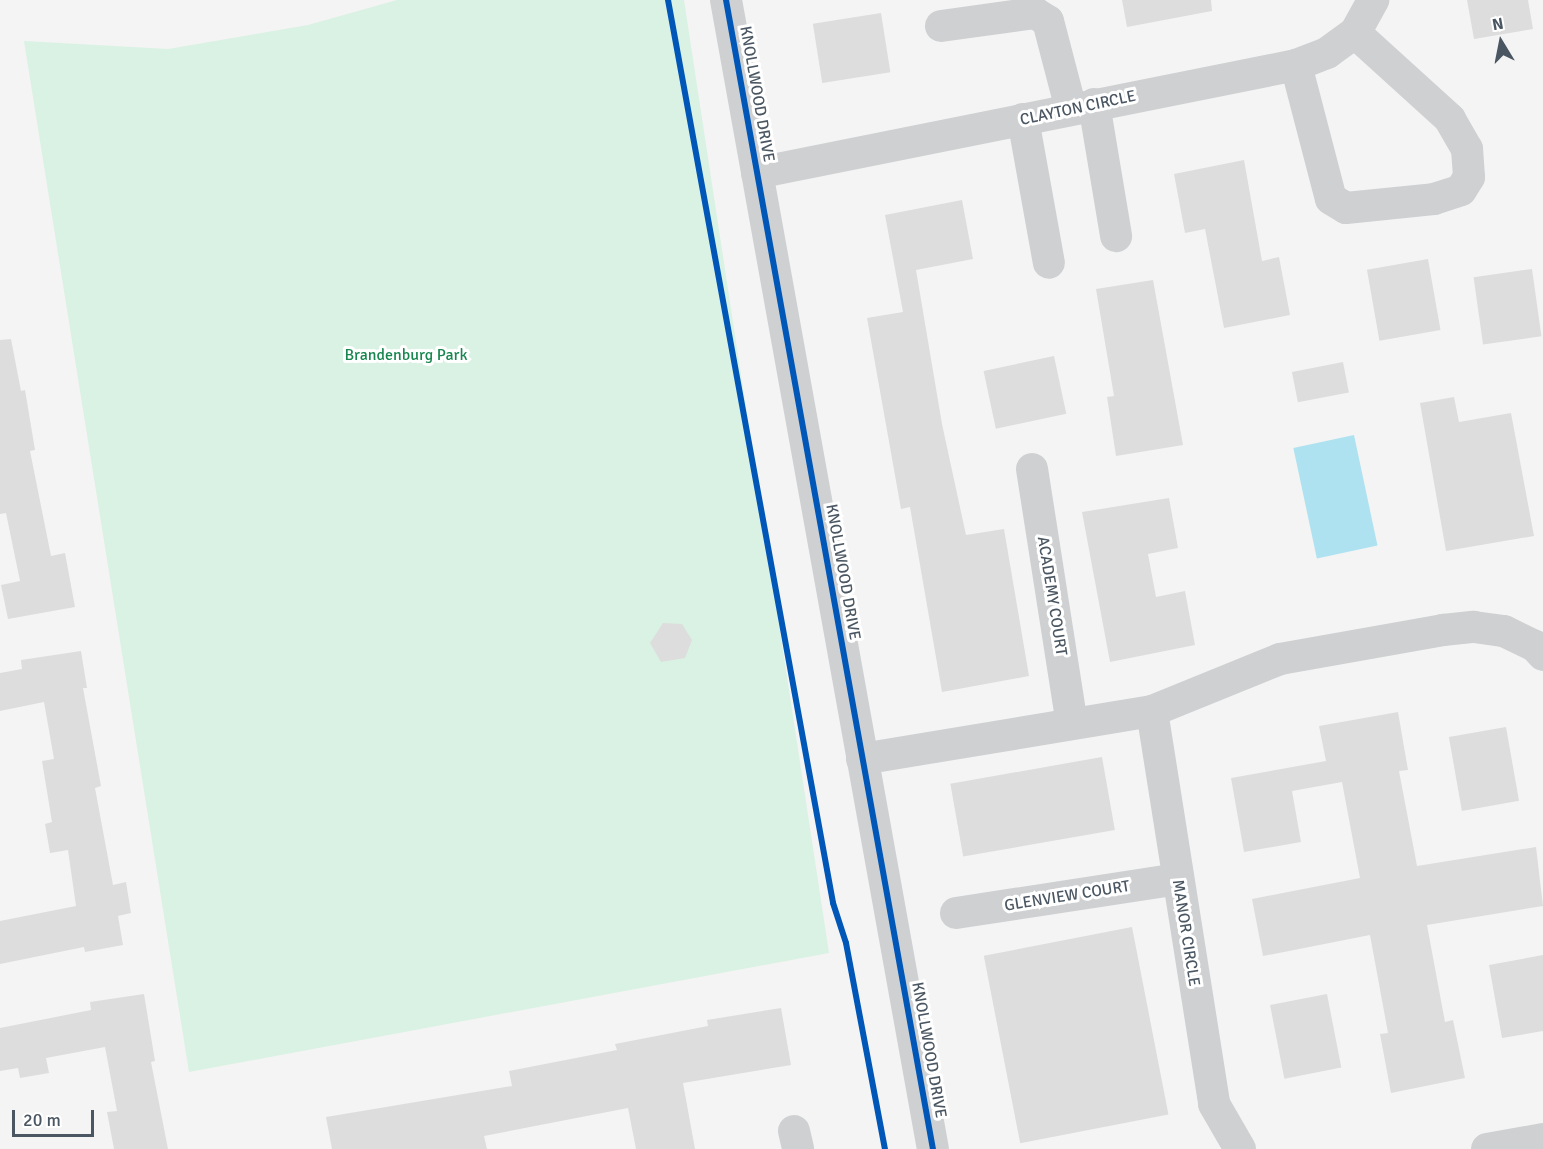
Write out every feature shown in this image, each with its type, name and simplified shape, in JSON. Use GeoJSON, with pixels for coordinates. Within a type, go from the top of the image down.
{"type":"FeatureCollection","features":[{"type":"Feature","properties":{"kind":"street","name":"KNOLLWOOD DRIVE"},"geometry":{"type":"LineString","coordinates":[[726,0],[933,1149]]}},
{"type":"Feature","properties":{"kind":"street","name":"CLAYTON CIRCLE"},"geometry":{"type":"LineString","coordinates":[[757,173],[1082,106],[1296,65],[1327,53],[1355,33],[1373,0]]}},
{"type":"Feature","properties":{"kind":"street"},"geometry":{"type":"LineString","coordinates":[[941,26],[1035,13],[1048,21],[1082,106],[1116,236]]}},
{"type":"Feature","properties":{"kind":"street"},"geometry":{"type":"LineString","coordinates":[[1296,65],[1331,200],[1346,208],[1434,199],[1461,190],[1469,177],[1467,149],[1450,119],[1355,33]]}},
{"type":"Feature","properties":{"kind":"street"},"geometry":{"type":"LineString","coordinates":[[1023,120],[1049,263]]}},
{"type":"Feature","properties":{"kind":"street","name":"ACADEMY COURT"},"geometry":{"type":"LineString","coordinates":[[1032,469],[1072,723]]}},
{"type":"Feature","properties":{"kind":"street"},"geometry":{"type":"LineString","coordinates":[[862,759],[1152,711],[1280,659],[1432,632],[1474,627],[1504,631],[1540,645]]}},
{"type":"Feature","properties":{"kind":"street","name":"MANOR CIRCLE"},"geometry":{"type":"LineString","coordinates":[[1152,711],[1214,1104],[1240,1149]]}},
{"type":"Feature","properties":{"kind":"street","name":"GLENVIEW COURT"},"geometry":{"type":"LineString","coordinates":[[956,913],[1177,879]]}},
{"type":"Feature","properties":{"kind":"street"},"geometry":{"type":"LineString","coordinates":[[1487,1149],[1543,1139]]}},
{"type":"Feature","properties":{"kind":"green space","name":"Brandenburg Park"},"geometry":{"type":"Polygon","coordinates":[[[397,0],[684,0],[829,953],[189,1072],[24,41],[168,49],[308,25],[397,0]]]}},
{"type":"Feature","properties":{"kind":"water"},"geometry":{"type":"Polygon","coordinates":[[[1354,435],[1377,546],[1317,558],[1293,448],[1354,435]]]}},
{"type":"Feature","properties":{"kind":"building"},"geometry":{"type":"Polygon","coordinates":[[[1122,0],[1211,0],[1212,11],[1127,27],[1122,0]]]}},
{"type":"Feature","properties":{"kind":"building"},"geometry":{"type":"Polygon","coordinates":[[[1467,0],[1528,0],[1533,29],[1474,39],[1467,0]]]}},
{"type":"Feature","properties":{"kind":"building"},"geometry":{"type":"Polygon","coordinates":[[[881,13],[890,72],[822,83],[813,24],[881,13]]]}},
{"type":"Feature","properties":{"kind":"building"},"geometry":{"type":"Polygon","coordinates":[[[1244,160],[1262,261],[1279,257],[1290,315],[1224,328],[1205,229],[1185,233],[1174,174],[1244,160]]]}},
{"type":"Feature","properties":{"kind":"building"},"geometry":{"type":"Polygon","coordinates":[[[962,200],[973,259],[916,270],[942,424],[966,535],[1004,529],[1029,676],[942,692],[910,507],[901,509],[867,318],[903,312],[885,215],[962,200]]]}},
{"type":"Feature","properties":{"kind":"building"},"geometry":{"type":"Polygon","coordinates":[[[1428,259],[1441,330],[1379,341],[1367,270],[1428,259]]]}},
{"type":"Feature","properties":{"kind":"building"},"geometry":{"type":"Polygon","coordinates":[[[1532,269],[1541,336],[1483,345],[1474,277],[1532,269]]]}},
{"type":"Feature","properties":{"kind":"building"},"geometry":{"type":"Polygon","coordinates":[[[1153,280],[1183,445],[1116,456],[1107,397],[1114,396],[1096,289],[1153,280]]]}},
{"type":"Feature","properties":{"kind":"building"},"geometry":{"type":"Polygon","coordinates":[[[11,339],[21,391],[25,390],[35,450],[30,451],[51,556],[65,553],[75,607],[8,619],[1,585],[20,581],[6,513],[0,514],[0,340],[11,339]]]}},
{"type":"Feature","properties":{"kind":"building"},"geometry":{"type":"Polygon","coordinates":[[[1054,356],[1066,414],[996,429],[984,371],[1054,356]]]}},
{"type":"Feature","properties":{"kind":"building"},"geometry":{"type":"Polygon","coordinates":[[[1343,362],[1349,392],[1298,402],[1292,372],[1343,362]]]}},
{"type":"Feature","properties":{"kind":"building"},"geometry":{"type":"Polygon","coordinates":[[[1454,397],[1459,422],[1511,413],[1534,536],[1446,551],[1420,403],[1454,397]]]}},
{"type":"Feature","properties":{"kind":"building"},"geometry":{"type":"Polygon","coordinates":[[[1169,498],[1178,548],[1148,554],[1156,597],[1185,591],[1195,645],[1110,662],[1082,512],[1169,498]]]}},
{"type":"Feature","properties":{"kind":"building"},"geometry":{"type":"Polygon","coordinates":[[[663,623],[682,624],[692,640],[685,658],[661,662],[650,643],[663,623]]]}},
{"type":"Feature","properties":{"kind":"building"},"geometry":{"type":"Polygon","coordinates":[[[81,651],[87,688],[83,688],[101,786],[95,788],[113,885],[126,882],[131,913],[118,916],[123,945],[85,952],[84,947],[0,964],[0,921],[76,906],[68,850],[50,853],[45,824],[52,822],[42,761],[54,759],[44,702],[0,711],[0,673],[22,669],[21,660],[81,651]]]}},
{"type":"Feature","properties":{"kind":"building"},"geometry":{"type":"Polygon","coordinates":[[[1398,712],[1408,770],[1399,771],[1417,866],[1536,847],[1543,906],[1427,925],[1445,1022],[1453,1020],[1465,1078],[1391,1093],[1380,1034],[1388,1033],[1370,935],[1263,956],[1252,899],[1360,878],[1342,782],[1292,791],[1301,842],[1244,852],[1231,778],[1326,761],[1319,726],[1398,712]]]}},
{"type":"Feature","properties":{"kind":"building"},"geometry":{"type":"Polygon","coordinates":[[[1506,727],[1519,801],[1462,811],[1449,737],[1506,727]]]}},
{"type":"Feature","properties":{"kind":"building"},"geometry":{"type":"Polygon","coordinates":[[[1102,757],[1115,830],[963,857],[950,784],[1102,757]]]}},
{"type":"Feature","properties":{"kind":"building"},"geometry":{"type":"Polygon","coordinates":[[[1132,927],[1168,1114],[1020,1143],[984,956],[1132,927]]]}},
{"type":"Feature","properties":{"kind":"building"},"geometry":{"type":"Polygon","coordinates":[[[1543,955],[1543,1031],[1502,1038],[1489,965],[1543,955]]]}},
{"type":"Feature","properties":{"kind":"building"},"geometry":{"type":"Polygon","coordinates":[[[144,994],[155,1061],[151,1062],[168,1149],[114,1149],[107,1112],[117,1111],[105,1047],[46,1058],[49,1073],[20,1078],[18,1068],[0,1071],[0,1028],[91,1010],[90,1002],[144,994]]]}},
{"type":"Feature","properties":{"kind":"building"},"geometry":{"type":"Polygon","coordinates":[[[1327,994],[1341,1068],[1284,1079],[1270,1005],[1327,994]]]}},
{"type":"Feature","properties":{"kind":"building"},"geometry":{"type":"Polygon","coordinates":[[[781,1008],[791,1065],[683,1083],[695,1149],[636,1149],[628,1108],[484,1136],[487,1149],[332,1149],[326,1117],[512,1086],[509,1071],[617,1050],[615,1044],[708,1026],[707,1020],[781,1008]]]}},
{"type":"Feature","properties":{"kind":"cycle path"},"geometry":{"type":"LineString","coordinates":[[668,0],[833,903],[846,943],[885,1149]]}},
{"type":"Feature","properties":{"kind":"cycle path"},"geometry":{"type":"LineString","coordinates":[[726,0],[933,1149]]}}]}
